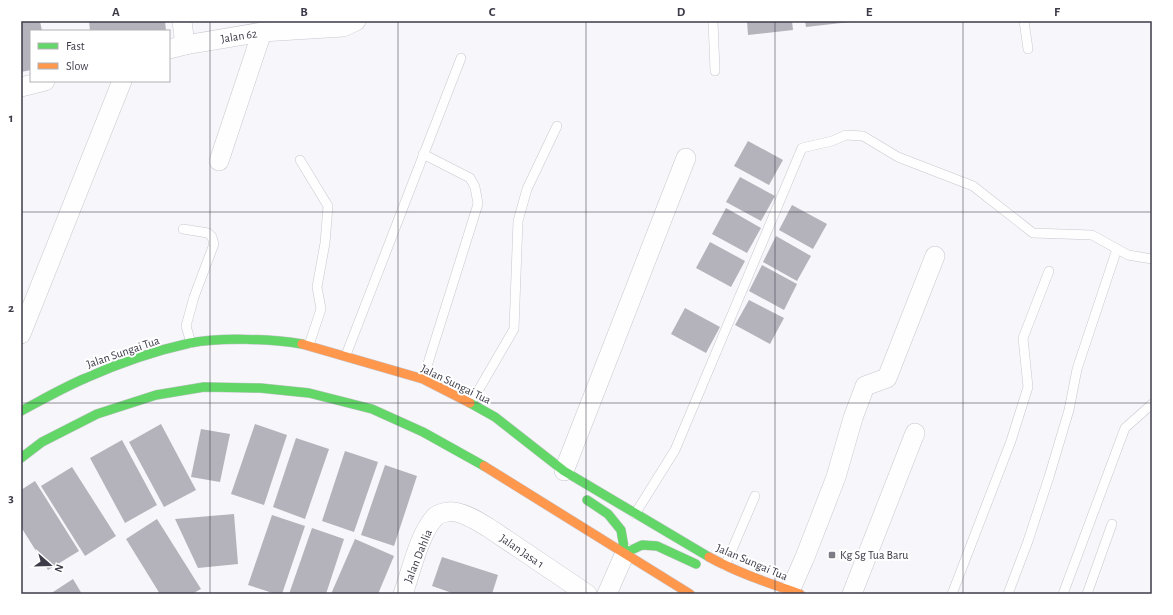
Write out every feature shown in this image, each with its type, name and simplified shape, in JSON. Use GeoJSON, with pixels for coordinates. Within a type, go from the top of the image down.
{"type":"FeatureCollection","features":[{"type":"Feature","properties":{"kind":"main road","name":"Jalan Sungai Tua"},"geometry":{"type":"LineString","coordinates":[[21,411],[84,378],[144,355],[191,343],[227,340],[284,341],[309,345],[423,379],[471,403],[495,417],[564,471],[635,514],[725,566],[795,592]]}},
{"type":"Feature","properties":{"kind":"main road"},"geometry":{"type":"LineString","coordinates":[[21,458],[42,442],[97,414],[156,395],[204,387],[260,388],[310,393],[372,409],[423,432],[491,470],[625,552],[690,594]]}},
{"type":"Feature","properties":{"kind":"main road"},"geometry":{"type":"LineString","coordinates":[[495,417],[511,442]]}},
{"type":"Feature","properties":{"kind":"main road"},"geometry":{"type":"LineString","coordinates":[[582,497],[608,514],[621,530],[625,552]]}},
{"type":"Feature","properties":{"kind":"main road"},"geometry":{"type":"LineString","coordinates":[[625,552],[642,545],[657,546],[707,569]]}},
{"type":"Feature","properties":{"kind":"main road"},"geometry":{"type":"LineString","coordinates":[[735,579],[768,582]]}},
{"type":"Feature","properties":{"kind":"street"},"geometry":{"type":"LineString","coordinates":[[177,47],[182,21]]}},
{"type":"Feature","properties":{"kind":"street","name":"Jalan 62"},"geometry":{"type":"LineString","coordinates":[[177,47],[262,32],[343,27],[356,21]]}},
{"type":"Feature","properties":{"kind":"street"},"geometry":{"type":"LineString","coordinates":[[220,161],[262,32]]}},
{"type":"Feature","properties":{"kind":"street"},"geometry":{"type":"LineString","coordinates":[[21,87],[41,82]]}},
{"type":"Feature","properties":{"kind":"street"},"geometry":{"type":"LineString","coordinates":[[21,334],[122,82]]}},
{"type":"Feature","properties":{"kind":"street"},"geometry":{"type":"LineString","coordinates":[[564,471],[686,158]]}},
{"type":"Feature","properties":{"kind":"street"},"geometry":{"type":"LineString","coordinates":[[795,592],[805,557],[836,477],[853,418],[865,386],[887,378],[935,256]]}},
{"type":"Feature","properties":{"kind":"street"},"geometry":{"type":"LineString","coordinates":[[852,594],[915,433]]}},
{"type":"Feature","properties":{"kind":"street","name":"Jalan Dahlia"},"geometry":{"type":"LineString","coordinates":[[403,594],[427,530],[436,516],[446,512],[456,512]]}},
{"type":"Feature","properties":{"kind":"street","name":"Jalan Jasa 1"},"geometry":{"type":"LineString","coordinates":[[456,512],[489,528],[586,594]]}},
{"type":"Feature","properties":{"kind":"street"},"geometry":{"type":"LineString","coordinates":[[607,594],[625,552]]}},
{"type":"Feature","properties":{"kind":"lane"},"geometry":{"type":"LineString","coordinates":[[713,21],[715,71]]}},
{"type":"Feature","properties":{"kind":"lane"},"geometry":{"type":"LineString","coordinates":[[1024,21],[1028,49]]}},
{"type":"Feature","properties":{"kind":"lane"},"geometry":{"type":"LineString","coordinates":[[346,355],[461,58]]}},
{"type":"Feature","properties":{"kind":"lane"},"geometry":{"type":"LineString","coordinates":[[471,403],[514,329],[518,221],[527,189],[557,126]]}},
{"type":"Feature","properties":{"kind":"lane"},"geometry":{"type":"LineString","coordinates":[[635,514],[675,450],[802,148],[832,141],[846,135],[863,136],[898,157],[973,186],[1033,232],[1092,235],[1128,255],[1152,259]]}},
{"type":"Feature","properties":{"kind":"lane"},"geometry":{"type":"LineString","coordinates":[[423,154],[470,178],[476,187],[478,204],[423,379]]}},
{"type":"Feature","properties":{"kind":"lane"},"geometry":{"type":"LineString","coordinates":[[300,160],[328,206],[325,243],[317,287],[321,309],[309,345]]}},
{"type":"Feature","properties":{"kind":"lane"},"geometry":{"type":"LineString","coordinates":[[183,229],[208,233],[212,237],[214,244],[194,297],[186,326],[191,343]]}},
{"type":"Feature","properties":{"kind":"lane"},"geometry":{"type":"LineString","coordinates":[[1008,594],[1028,541],[1049,477],[1069,410],[1077,369],[1117,249]]}},
{"type":"Feature","properties":{"kind":"lane"},"geometry":{"type":"LineString","coordinates":[[952,594],[1011,442],[1026,394],[1028,387],[1023,338],[1049,271]]}},
{"type":"Feature","properties":{"kind":"lane"},"geometry":{"type":"LineString","coordinates":[[1062,594],[1125,428],[1152,404]]}},
{"type":"Feature","properties":{"kind":"lane"},"geometry":{"type":"LineString","coordinates":[[725,566],[755,496]]}},
{"type":"Feature","properties":{"kind":"lane"},"geometry":{"type":"LineString","coordinates":[[1087,594],[1112,524]]}},
{"type":"Feature","properties":{"kind":"building"},"geometry":{"type":"Polygon","coordinates":[[[21,21],[40,21],[42,30],[30,30],[30,70],[21,72],[21,21]]]}},
{"type":"Feature","properties":{"kind":"building"},"geometry":{"type":"Polygon","coordinates":[[[89,21],[165,21],[166,30],[90,30],[89,21]]]}},
{"type":"Feature","properties":{"kind":"building"},"geometry":{"type":"Polygon","coordinates":[[[747,21],[792,21],[793,30],[748,35],[747,21]]]}},
{"type":"Feature","properties":{"kind":"building"},"geometry":{"type":"Polygon","coordinates":[[[805,21],[850,21],[850,22],[806,27],[805,21]]]}},
{"type":"Feature","properties":{"kind":"building"},"geometry":{"type":"Polygon","coordinates":[[[748,141],[783,160],[769,185],[734,166],[748,141]]]}},
{"type":"Feature","properties":{"kind":"building"},"geometry":{"type":"Polygon","coordinates":[[[740,177],[775,196],[761,221],[726,202],[740,177]]]}},
{"type":"Feature","properties":{"kind":"building"},"geometry":{"type":"Polygon","coordinates":[[[792,205],[827,224],[813,249],[779,230],[792,205]]]}},
{"type":"Feature","properties":{"kind":"building"},"geometry":{"type":"Polygon","coordinates":[[[726,208],[761,228],[747,253],[712,234],[726,208]]]}},
{"type":"Feature","properties":{"kind":"building"},"geometry":{"type":"Polygon","coordinates":[[[776,236],[811,256],[797,281],[763,262],[776,236]]]}},
{"type":"Feature","properties":{"kind":"building"},"geometry":{"type":"Polygon","coordinates":[[[710,242],[745,261],[731,287],[696,268],[710,242]]]}},
{"type":"Feature","properties":{"kind":"building"},"geometry":{"type":"Polygon","coordinates":[[[762,265],[797,284],[784,310],[749,291],[762,265]]]}},
{"type":"Feature","properties":{"kind":"building"},"geometry":{"type":"Polygon","coordinates":[[[749,300],[784,318],[770,344],[735,325],[749,300]]]}},
{"type":"Feature","properties":{"kind":"building"},"geometry":{"type":"Polygon","coordinates":[[[685,308],[720,327],[706,353],[671,334],[685,308]]]}},
{"type":"Feature","properties":{"kind":"building"},"geometry":{"type":"Polygon","coordinates":[[[161,424],[196,490],[164,507],[129,442],[161,424]]]}},
{"type":"Feature","properties":{"kind":"building"},"geometry":{"type":"Polygon","coordinates":[[[255,424],[287,435],[264,505],[231,494],[255,424]]]}},
{"type":"Feature","properties":{"kind":"building"},"geometry":{"type":"Polygon","coordinates":[[[201,429],[230,434],[220,482],[191,477],[201,429]]]}},
{"type":"Feature","properties":{"kind":"building"},"geometry":{"type":"Polygon","coordinates":[[[296,438],[329,449],[305,519],[273,507],[296,438]]]}},
{"type":"Feature","properties":{"kind":"building"},"geometry":{"type":"Polygon","coordinates":[[[122,440],[157,505],[125,523],[90,458],[122,440]]]}},
{"type":"Feature","properties":{"kind":"building"},"geometry":{"type":"Polygon","coordinates":[[[345,451],[378,462],[354,532],[322,521],[345,451]]]}},
{"type":"Feature","properties":{"kind":"building"},"geometry":{"type":"Polygon","coordinates":[[[385,465],[417,476],[394,546],[361,535],[385,465]]]}},
{"type":"Feature","properties":{"kind":"building"},"geometry":{"type":"Polygon","coordinates":[[[72,467],[116,536],[85,556],[41,486],[72,467]]]}},
{"type":"Feature","properties":{"kind":"building"},"geometry":{"type":"Polygon","coordinates":[[[35,481],[79,551],[48,570],[21,527],[21,490],[35,481]]]}},
{"type":"Feature","properties":{"kind":"building"},"geometry":{"type":"Polygon","coordinates":[[[234,514],[238,564],[198,568],[175,519],[234,514]]]}},
{"type":"Feature","properties":{"kind":"building"},"geometry":{"type":"Polygon","coordinates":[[[272,515],[305,526],[282,594],[276,594],[248,585],[272,515]]]}},
{"type":"Feature","properties":{"kind":"building"},"geometry":{"type":"Polygon","coordinates":[[[157,519],[201,589],[192,594],[160,594],[126,539],[157,519]]]}},
{"type":"Feature","properties":{"kind":"building"},"geometry":{"type":"Polygon","coordinates":[[[312,528],[344,539],[326,594],[289,594],[312,528]]]}},
{"type":"Feature","properties":{"kind":"building"},"geometry":{"type":"Polygon","coordinates":[[[355,539],[394,556],[378,594],[331,594],[355,539]]]}},
{"type":"Feature","properties":{"kind":"building"},"geometry":{"type":"Polygon","coordinates":[[[442,557],[498,575],[492,594],[455,594],[432,586],[442,557]]]}},
{"type":"Feature","properties":{"kind":"building"},"geometry":{"type":"Polygon","coordinates":[[[73,579],[82,594],[50,594],[73,579]]]}},
{"type":"Feature","properties":{"kind":"traffic: fast"},"geometry":{"type":"LineString","coordinates":[[21,411],[70,385],[124,362],[177,346],[202,341],[231,339],[302,344]]}},
{"type":"Feature","properties":{"kind":"traffic: fast"},"geometry":{"type":"LineString","coordinates":[[21,458],[42,442],[97,414],[156,395],[204,387],[260,388],[309,393],[372,409],[423,432],[484,466]]}},
{"type":"Feature","properties":{"kind":"traffic: fast"},"geometry":{"type":"LineString","coordinates":[[470,403],[495,417],[564,471],[709,557]]}},
{"type":"Feature","properties":{"kind":"traffic: fast"},"geometry":{"type":"LineString","coordinates":[[587,500],[608,514],[621,530],[625,553]]}},
{"type":"Feature","properties":{"kind":"traffic: fast"},"geometry":{"type":"LineString","coordinates":[[625,553],[642,545],[657,546],[696,564]]}},
{"type":"Feature","properties":{"kind":"traffic: slow"},"geometry":{"type":"LineString","coordinates":[[302,344],[423,379],[470,403]]}},
{"type":"Feature","properties":{"kind":"traffic: slow"},"geometry":{"type":"LineString","coordinates":[[484,466],[690,594]]}},
{"type":"Feature","properties":{"kind":"traffic: slow"},"geometry":{"type":"LineString","coordinates":[[709,557],[742,573],[800,594]]}},
{"type":"Feature","properties":{"kind":"place","name":"Kg Sg Tua Baru"},"geometry":{"type":"Point","coordinates":[832,555]}}]}
